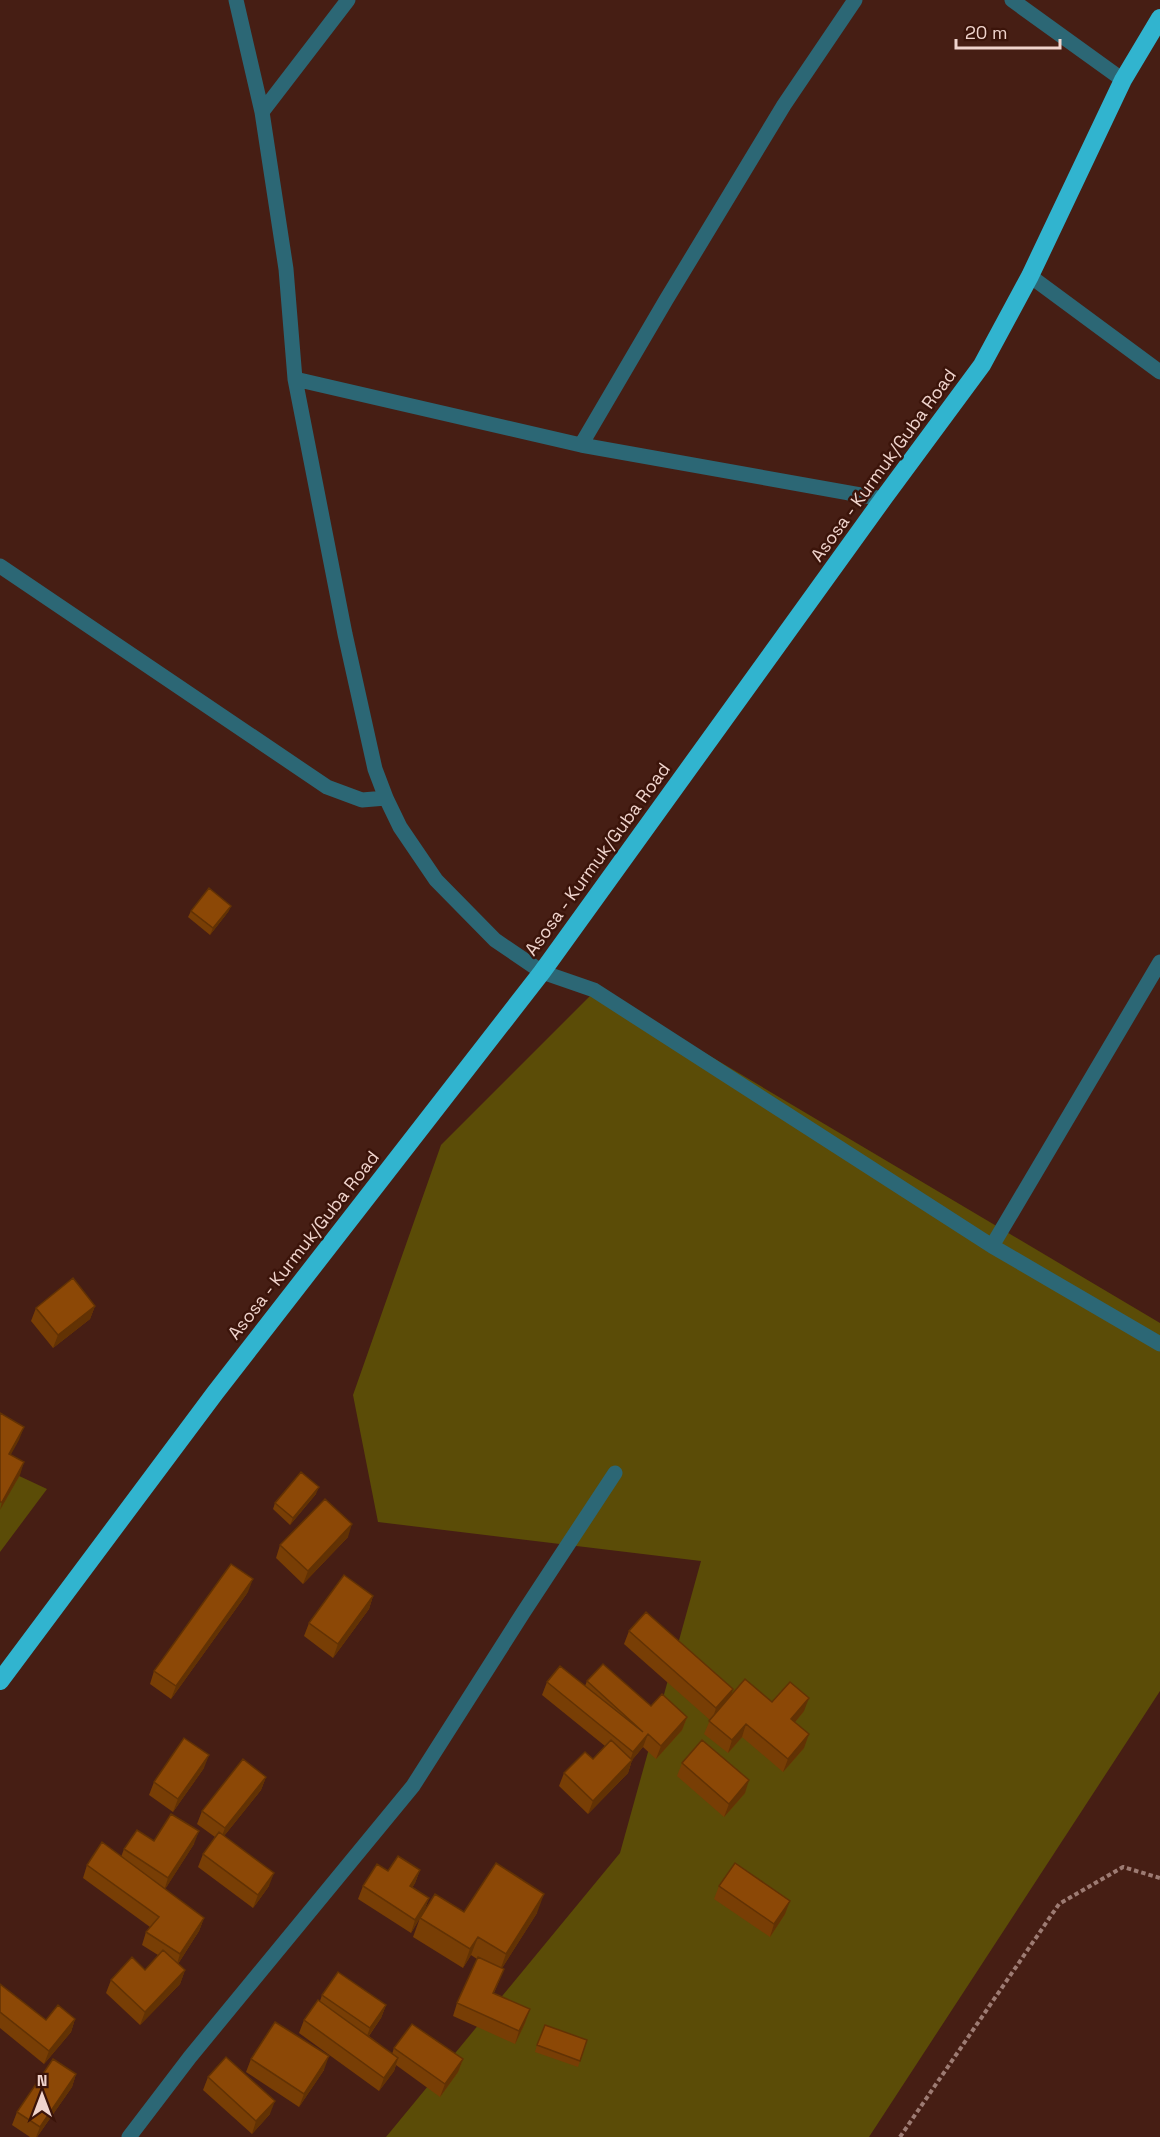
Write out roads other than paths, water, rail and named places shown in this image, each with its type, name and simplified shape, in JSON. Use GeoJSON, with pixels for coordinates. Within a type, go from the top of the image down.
{"type":"FeatureCollection","features":[{"type":"Feature","properties":{"kind":"highway","name":"Asosa - Kurmuk/Guba Road"},"geometry":{"type":"LineString","coordinates":[[0,1681],[215,1394],[542,972],[882,499],[982,365],[1030,276],[1123,80],[1160,18]]}},
{"type":"Feature","properties":{"kind":"street"},"geometry":{"type":"LineString","coordinates":[[236,0],[262,112],[286,269],[295,379],[375,769],[400,827],[436,880],[495,940],[542,972],[594,990],[992,1246],[1160,1344]]}},
{"type":"Feature","properties":{"kind":"street"},"geometry":{"type":"LineString","coordinates":[[262,112],[348,0]]}},
{"type":"Feature","properties":{"kind":"street"},"geometry":{"type":"LineString","coordinates":[[581,445],[784,105],[855,0]]}},
{"type":"Feature","properties":{"kind":"street"},"geometry":{"type":"LineString","coordinates":[[1012,0],[1123,80]]}},
{"type":"Feature","properties":{"kind":"street"},"geometry":{"type":"LineString","coordinates":[[1030,276],[1160,372]]}},
{"type":"Feature","properties":{"kind":"street"},"geometry":{"type":"LineString","coordinates":[[295,379],[581,445],[882,499]]}},
{"type":"Feature","properties":{"kind":"street"},"geometry":{"type":"LineString","coordinates":[[0,566],[327,787],[362,800],[386,798]]}},
{"type":"Feature","properties":{"kind":"street"},"geometry":{"type":"LineString","coordinates":[[992,1246],[1160,962]]}},
{"type":"Feature","properties":{"kind":"street"},"geometry":{"type":"LineString","coordinates":[[129,2137],[190,2057],[413,1786],[615,1473]]}}]}
